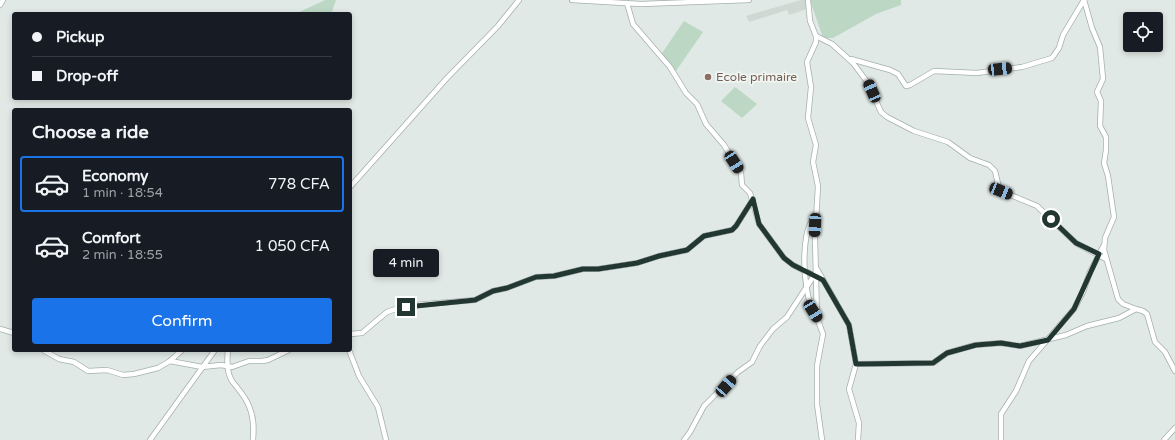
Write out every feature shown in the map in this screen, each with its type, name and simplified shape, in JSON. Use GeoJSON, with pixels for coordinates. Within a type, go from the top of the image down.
{"type":"FeatureCollection","features":[{"type":"Feature","properties":{"kind":"street"},"geometry":{"type":"LineString","coordinates":[[0,5],[3,0]]}},
{"type":"Feature","properties":{"kind":"street"},"geometry":{"type":"LineString","coordinates":[[352,186],[447,78],[498,26],[519,0]]}},
{"type":"Feature","properties":{"kind":"street"},"geometry":{"type":"LineString","coordinates":[[572,0],[682,4],[749,0]]}},
{"type":"Feature","properties":{"kind":"street"},"geometry":{"type":"LineString","coordinates":[[808,0],[810,21],[816,36],[816,42],[807,62],[811,87],[808,118],[816,145],[813,162],[818,186],[815,238],[817,318]]}},
{"type":"Feature","properties":{"kind":"street"},"geometry":{"type":"LineString","coordinates":[[849,59],[890,70],[898,74],[906,86],[910,86],[934,71],[977,72],[1022,67],[1052,58],[1059,48],[1063,34],[1084,0]]}},
{"type":"Feature","properties":{"kind":"street"},"geometry":{"type":"LineString","coordinates":[[1001,440],[1001,414],[1016,391],[1029,361],[1074,309],[1104,244],[1107,231],[1114,218],[1108,176],[1104,163],[1106,137],[1100,126],[1101,101],[1097,92],[1103,80],[1100,47],[1092,28],[1084,0]]}},
{"type":"Feature","properties":{"kind":"street"},"geometry":{"type":"LineString","coordinates":[[628,3],[633,24],[670,68],[686,93],[697,104],[706,124],[724,145],[741,173],[742,185],[748,190],[753,199],[759,224],[784,258],[806,272],[816,275],[823,280]]}},
{"type":"Feature","properties":{"kind":"street"},"geometry":{"type":"LineString","coordinates":[[816,36],[832,44],[849,59],[868,83],[881,112],[886,117],[901,125],[948,142],[970,158],[989,165],[995,171],[998,188],[1001,191],[1037,206],[1076,243],[1106,259]]}},
{"type":"Feature","properties":{"kind":"street"},"geometry":{"type":"LineString","coordinates":[[352,334],[362,333],[387,312],[396,308],[475,300],[493,291],[507,288],[536,277],[554,276],[583,269],[598,269],[630,264],[687,250],[704,236],[732,230],[753,199]]}},
{"type":"Feature","properties":{"kind":"street"},"geometry":{"type":"LineString","coordinates":[[816,212],[807,232],[804,261],[807,286],[813,311],[823,334],[817,366],[817,404],[822,440]]}},
{"type":"Feature","properties":{"kind":"street"},"geometry":{"type":"LineString","coordinates":[[1104,244],[1106,259],[1118,299],[1123,304],[1143,311],[1147,314],[1155,342],[1164,352],[1175,371]]}},
{"type":"Feature","properties":{"kind":"street"},"geometry":{"type":"LineString","coordinates":[[816,267],[849,325],[856,364],[849,389],[859,423],[858,440]]}},
{"type":"Feature","properties":{"kind":"street"},"geometry":{"type":"LineString","coordinates":[[684,440],[704,406],[738,372],[752,362],[760,346],[773,330],[787,317],[816,275]]}},
{"type":"Feature","properties":{"kind":"street"},"geometry":{"type":"LineString","coordinates":[[856,364],[933,363],[947,353],[976,345],[1001,343],[1020,346],[1066,335],[1087,326],[1119,318],[1136,309]]}},
{"type":"Feature","properties":{"kind":"street"},"geometry":{"type":"LineString","coordinates":[[0,329],[12,332]]}},
{"type":"Feature","properties":{"kind":"street"},"geometry":{"type":"LineString","coordinates":[[47,352],[59,359],[74,362],[88,371],[107,370],[123,375],[158,368],[170,361],[180,352]]}},
{"type":"Feature","properties":{"kind":"street"},"geometry":{"type":"LineString","coordinates":[[150,440],[213,352]]}},
{"type":"Feature","properties":{"kind":"street"},"geometry":{"type":"LineString","coordinates":[[228,352],[232,380],[239,388],[251,411],[254,424],[253,440]]}},
{"type":"Feature","properties":{"kind":"street"},"geometry":{"type":"LineString","coordinates":[[170,361],[202,367],[221,365],[232,367],[249,361],[262,362],[285,352]]}},
{"type":"Feature","properties":{"kind":"street"},"geometry":{"type":"LineString","coordinates":[[350,352],[359,376],[378,407],[386,440]]}},
{"type":"Feature","properties":{"kind":"street"},"geometry":{"type":"LineString","coordinates":[[1164,440],[1175,428]]}},
{"type":"Feature","properties":{"kind":"shaded area"},"geometry":{"type":"Polygon","coordinates":[[[801,0],[808,0],[810,8],[789,15],[787,10],[749,22],[746,16],[801,0]]]}},
{"type":"Feature","properties":{"kind":"green space"},"geometry":{"type":"Polygon","coordinates":[[[325,0],[336,0],[332,12],[299,12],[325,0]]]}},
{"type":"Feature","properties":{"kind":"green space"},"geometry":{"type":"Polygon","coordinates":[[[810,0],[901,0],[901,5],[876,14],[833,38],[823,38],[810,0]]]}},
{"type":"Feature","properties":{"kind":"green space"},"geometry":{"type":"Polygon","coordinates":[[[684,21],[703,32],[676,71],[660,56],[684,21]]]}},
{"type":"Feature","properties":{"kind":"green space"},"geometry":{"type":"Polygon","coordinates":[[[735,87],[757,104],[742,118],[721,101],[735,87]]]}},
{"type":"Feature","properties":{"kind":"place","name":"Ecole primaire"},"geometry":{"type":"Point","coordinates":[708,77]}},
{"type":"Feature","properties":{"kind":"route"},"geometry":{"type":"LineString","coordinates":[[406,307],[475,300],[483,298],[493,291],[507,288],[536,277],[554,276],[576,270],[598,269],[637,263],[659,256],[691,249],[704,236],[732,230],[743,217],[748,205],[753,199],[756,218],[759,224],[784,258],[793,265],[823,280],[849,325],[856,364],[913,362],[933,363],[937,362],[947,353],[976,345],[1001,343],[1020,346],[1048,340],[1058,330],[1074,309],[1099,254],[1076,243],[1051,219]]}}]}
